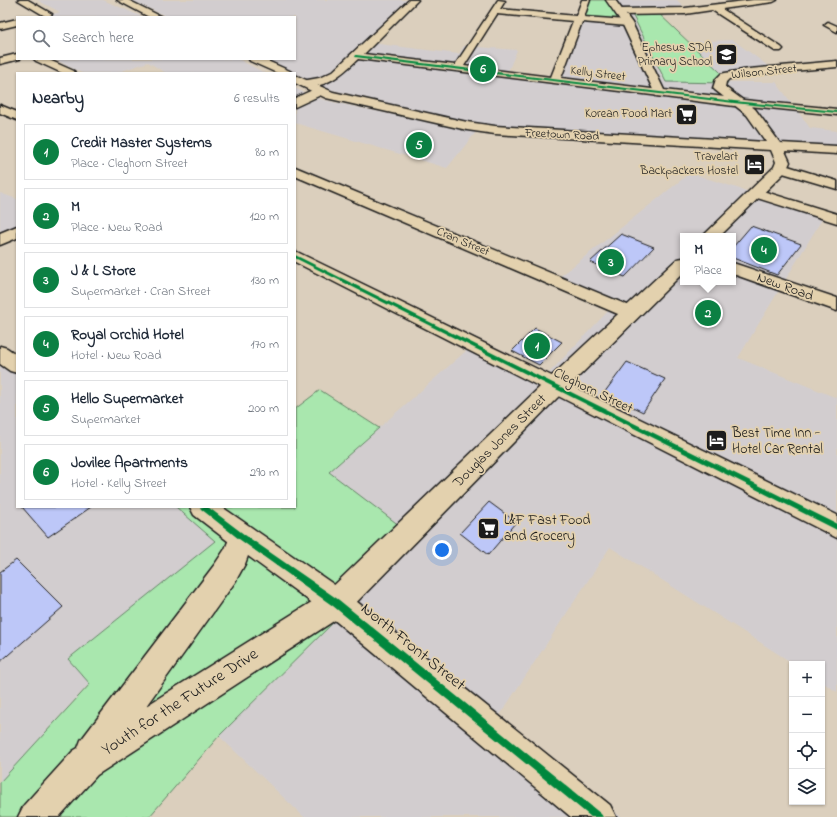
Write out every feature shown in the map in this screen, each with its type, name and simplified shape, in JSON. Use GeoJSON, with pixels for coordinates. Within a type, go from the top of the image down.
{"type":"FeatureCollection","features":[{"type":"Feature","properties":{"kind":"main road"},"geometry":{"type":"LineString","coordinates":[[121,0],[155,16]]}},
{"type":"Feature","properties":{"kind":"main road"},"geometry":{"type":"LineString","coordinates":[[610,0],[627,23],[660,93]]}},
{"type":"Feature","properties":{"kind":"main road"},"geometry":{"type":"LineString","coordinates":[[256,60],[284,72]]}},
{"type":"Feature","properties":{"kind":"main road","name":"Wilson Street"},"geometry":{"type":"LineString","coordinates":[[774,146],[756,132],[734,102],[719,88],[720,81],[725,76],[749,72],[837,64]]}},
{"type":"Feature","properties":{"kind":"main road","name":"Freetown Road"},"geometry":{"type":"LineString","coordinates":[[301,80],[319,91],[460,124],[495,130],[837,150]]}},
{"type":"Feature","properties":{"kind":"main road"},"geometry":{"type":"LineString","coordinates":[[296,103],[319,91]]}},
{"type":"Feature","properties":{"kind":"main road","name":"Kelly Street"},"geometry":{"type":"LineString","coordinates":[[660,93],[734,102]]}},
{"type":"Feature","properties":{"kind":"main road"},"geometry":{"type":"LineString","coordinates":[[714,233],[781,168],[783,162],[780,153],[774,146]]}},
{"type":"Feature","properties":{"kind":"main road"},"geometry":{"type":"LineString","coordinates":[[0,240],[16,232]]}},
{"type":"Feature","properties":{"kind":"main road","name":"Douglas Jones Street"},"geometry":{"type":"LineString","coordinates":[[336,603],[680,266]]}},
{"type":"Feature","properties":{"kind":"main road","name":"New Road"},"geometry":{"type":"LineString","coordinates":[[736,269],[837,305]]}},
{"type":"Feature","properties":{"kind":"main road"},"geometry":{"type":"LineString","coordinates":[[0,353],[16,365]]}},
{"type":"Feature","properties":{"kind":"main road","name":"North Front Street"},"geometry":{"type":"LineString","coordinates":[[204,508],[242,537],[336,603],[598,817]]}},
{"type":"Feature","properties":{"kind":"main road"},"geometry":{"type":"LineString","coordinates":[[85,763],[226,573],[236,555],[242,537]]}},
{"type":"Feature","properties":{"kind":"main road","name":"Youth for the Future Drive"},"geometry":{"type":"LineString","coordinates":[[36,817],[85,763],[336,603]]}},
{"type":"Feature","properties":{"kind":"street"},"geometry":{"type":"LineString","coordinates":[[22,0],[48,14],[40,16]]}},
{"type":"Feature","properties":{"kind":"street"},"geometry":{"type":"LineString","coordinates":[[301,80],[321,81],[330,77],[356,56],[414,0]]}},
{"type":"Feature","properties":{"kind":"street"},"geometry":{"type":"LineString","coordinates":[[458,68],[502,0]]}},
{"type":"Feature","properties":{"kind":"street"},"geometry":{"type":"LineString","coordinates":[[554,79],[586,0]]}},
{"type":"Feature","properties":{"kind":"street"},"geometry":{"type":"LineString","coordinates":[[619,12],[685,11],[773,0]]}},
{"type":"Feature","properties":{"kind":"street"},"geometry":{"type":"LineString","coordinates":[[712,7],[778,48]]}},
{"type":"Feature","properties":{"kind":"street"},"geometry":{"type":"LineString","coordinates":[[494,11],[577,20],[627,23]]}},
{"type":"Feature","properties":{"kind":"street"},"geometry":{"type":"LineString","coordinates":[[0,26],[16,22]]}},
{"type":"Feature","properties":{"kind":"street"},"geometry":{"type":"LineString","coordinates":[[828,25],[837,29]]}},
{"type":"Feature","properties":{"kind":"street","name":"Kelly Street"},"geometry":{"type":"LineString","coordinates":[[356,56],[660,93]]}},
{"type":"Feature","properties":{"kind":"street"},"geometry":{"type":"LineString","coordinates":[[0,61],[16,57]]}},
{"type":"Feature","properties":{"kind":"street"},"geometry":{"type":"LineString","coordinates":[[41,60],[68,72]]}},
{"type":"Feature","properties":{"kind":"street","name":"Kelly Street"},"geometry":{"type":"LineString","coordinates":[[734,102],[837,112]]}},
{"type":"Feature","properties":{"kind":"street"},"geometry":{"type":"LineString","coordinates":[[0,108],[16,116]]}},
{"type":"Feature","properties":{"kind":"street"},"geometry":{"type":"LineString","coordinates":[[781,168],[837,185]]}},
{"type":"Feature","properties":{"kind":"street","name":"Cran Street"},"geometry":{"type":"LineString","coordinates":[[296,171],[631,313]]}},
{"type":"Feature","properties":{"kind":"street"},"geometry":{"type":"LineString","coordinates":[[756,194],[837,219]]}},
{"type":"Feature","properties":{"kind":"street","name":"Cleghorn Street"},"geometry":{"type":"LineString","coordinates":[[296,256],[837,527]]}},
{"type":"Feature","properties":{"kind":"shaded area"},"geometry":{"type":"Polygon","coordinates":[[[37,0],[103,0],[141,16],[46,16],[60,12],[37,0]]]}},
{"type":"Feature","properties":{"kind":"shaded area"},"geometry":{"type":"Polygon","coordinates":[[[130,0],[407,0],[363,42],[459,54],[464,46],[517,50],[507,74],[552,81],[585,20],[618,15],[606,0],[677,0],[683,6],[632,14],[666,82],[776,82],[810,128],[837,131],[837,146],[555,132],[469,122],[328,89],[296,74],[296,72],[292,72],[266,60],[296,60],[296,16],[166,16],[130,0]]]}},
{"type":"Feature","properties":{"kind":"shaded area","name":"Ephesus SDA Primary School"},"geometry":{"type":"Polygon","coordinates":[[[733,40],[771,68],[720,72],[688,42],[733,40]]]}},
{"type":"Feature","properties":{"kind":"shaded area"},"geometry":{"type":"Polygon","coordinates":[[[56,60],[240,60],[263,72],[164,72],[148,62],[119,72],[80,72],[56,60]]]}},
{"type":"Feature","properties":{"kind":"shaded area"},"geometry":{"type":"Polygon","coordinates":[[[296,88],[313,97],[337,103],[476,132],[447,168],[296,123],[296,88]]]}},
{"type":"Feature","properties":{"kind":"shaded area"},"geometry":{"type":"Polygon","coordinates":[[[690,173],[824,216],[738,358],[837,398],[837,692],[825,684],[825,661],[789,661],[610,547],[498,718],[621,817],[304,817],[219,736],[353,603],[412,535],[329,472],[475,343],[545,377],[612,307],[553,282],[690,173]]]}},
{"type":"Feature","properties":{"kind":"shaded area"},"geometry":{"type":"Polygon","coordinates":[[[0,193],[16,199],[16,226],[0,234],[0,193]]]}},
{"type":"Feature","properties":{"kind":"shaded area"},"geometry":{"type":"Polygon","coordinates":[[[0,362],[16,374],[16,508],[177,508],[216,541],[68,659],[90,683],[0,782],[0,362]]]}},
{"type":"Feature","properties":{"kind":"green space"},"geometry":{"type":"Polygon","coordinates":[[[589,0],[606,0],[618,15],[621,23],[585,20],[589,0]]]}},
{"type":"Feature","properties":{"kind":"green space"},"geometry":{"type":"Polygon","coordinates":[[[655,10],[720,72],[728,83],[666,82],[632,14],[655,10]]]}},
{"type":"Feature","properties":{"kind":"green space"},"geometry":{"type":"Polygon","coordinates":[[[320,390],[379,428],[329,472],[412,535],[353,603],[219,736],[149,817],[0,817],[0,782],[90,684],[68,659],[215,541],[177,508],[296,508],[296,408],[320,390]]]}},
{"type":"Feature","properties":{"kind":"building"},"geometry":{"type":"Polygon","coordinates":[[[751,226],[801,244],[777,275],[736,259],[736,244],[751,226]]]}},
{"type":"Feature","properties":{"kind":"building"},"geometry":{"type":"Polygon","coordinates":[[[621,234],[654,247],[625,277],[590,262],[621,234]]]}},
{"type":"Feature","properties":{"kind":"building"},"geometry":{"type":"Polygon","coordinates":[[[535,328],[562,342],[539,365],[512,351],[535,328]]]}},
{"type":"Feature","properties":{"kind":"building"},"geometry":{"type":"Polygon","coordinates":[[[627,362],[665,379],[643,412],[604,393],[627,362]]]}},
{"type":"Feature","properties":{"kind":"building","name":"L&F Fast Food and Grocery"},"geometry":{"type":"Polygon","coordinates":[[[489,502],[516,522],[488,555],[460,533],[489,502]]]}},
{"type":"Feature","properties":{"kind":"building"},"geometry":{"type":"Polygon","coordinates":[[[23,508],[90,508],[48,537],[23,508]]]}},
{"type":"Feature","properties":{"kind":"building"},"geometry":{"type":"Polygon","coordinates":[[[16,560],[63,607],[0,662],[0,572],[16,560]]]}},
{"type":"Feature","properties":{"kind":"cycle path"},"geometry":{"type":"LineString","coordinates":[[356,56],[734,102],[837,112]]}},
{"type":"Feature","properties":{"kind":"cycle path"},"geometry":{"type":"LineString","coordinates":[[296,256],[837,527]]}},
{"type":"Feature","properties":{"kind":"cycle path"},"geometry":{"type":"LineString","coordinates":[[204,508],[242,537],[336,603],[598,817]]}},
{"type":"Feature","properties":{"kind":"place","name":"Ephesus SDA Primary School"},"geometry":{"type":"Point","coordinates":[727,55]}},
{"type":"Feature","properties":{"kind":"place","name":"Jovilee Apartments"},"geometry":{"type":"Point","coordinates":[483,69]}},
{"type":"Feature","properties":{"kind":"place","name":"Korean Food Mart"},"geometry":{"type":"Point","coordinates":[687,114]}},
{"type":"Feature","properties":{"kind":"place","name":"Hello Supermarket"},"geometry":{"type":"Point","coordinates":[419,145]}},
{"type":"Feature","properties":{"kind":"place","name":"Travelart Backpackers Hostel"},"geometry":{"type":"Point","coordinates":[754,164]}},
{"type":"Feature","properties":{"kind":"place","name":"Royal Orchid Hotel"},"geometry":{"type":"Point","coordinates":[764,250]}},
{"type":"Feature","properties":{"kind":"place","name":"J & L Store"},"geometry":{"type":"Point","coordinates":[611,262]}},
{"type":"Feature","properties":{"kind":"place","name":"M"},"geometry":{"type":"Point","coordinates":[708,313]}},
{"type":"Feature","properties":{"kind":"place","name":"Credit Master Systems"},"geometry":{"type":"Point","coordinates":[537,346]}},
{"type":"Feature","properties":{"kind":"place","name":"Best Time Inn - Hotel Car Rental"},"geometry":{"type":"Point","coordinates":[717,441]}},
{"type":"Feature","properties":{"kind":"place","name":"L&F Fast Food and Grocery"},"geometry":{"type":"Point","coordinates":[488,528]}}]}
